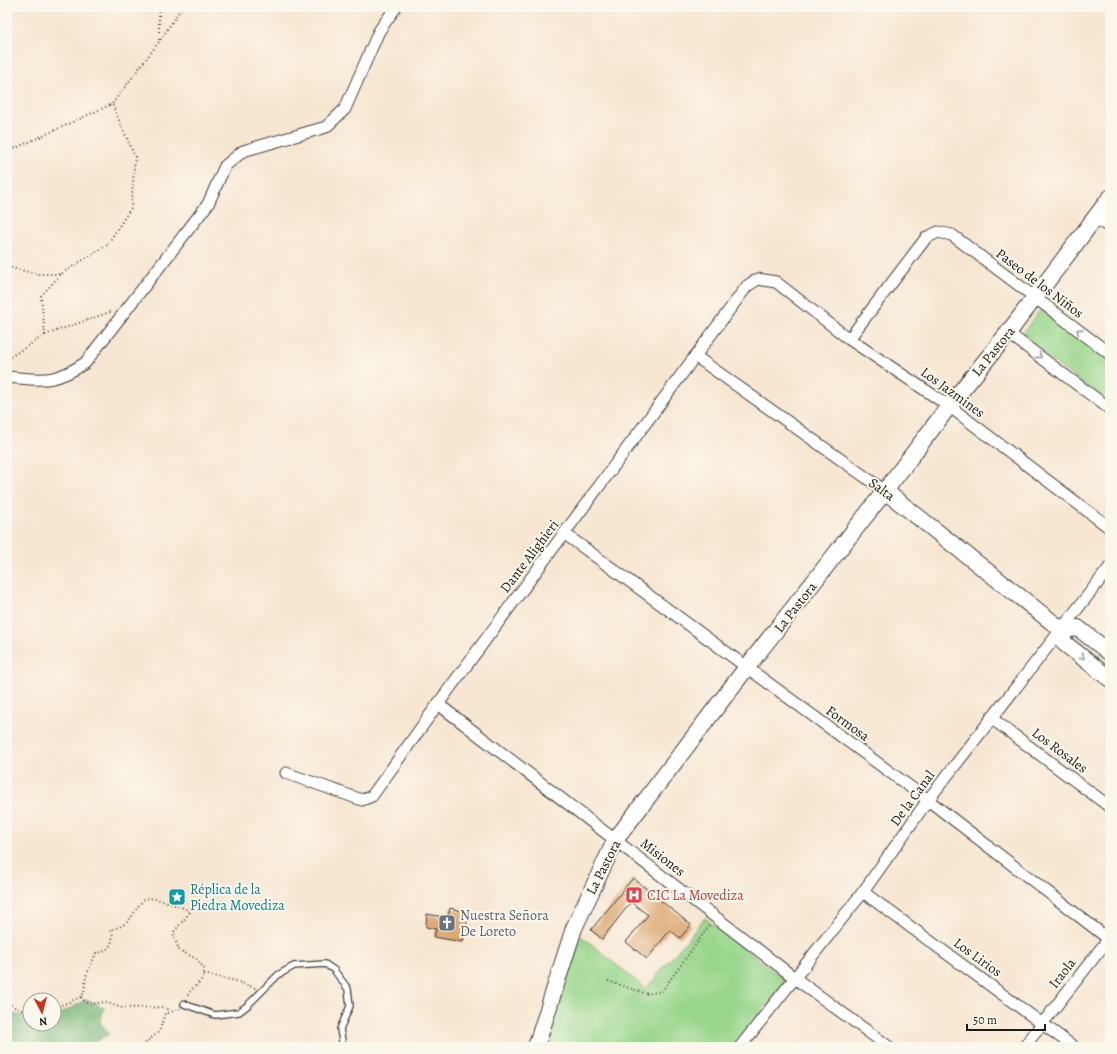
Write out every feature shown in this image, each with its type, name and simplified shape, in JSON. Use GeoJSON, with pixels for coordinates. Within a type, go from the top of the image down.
{"type":"FeatureCollection","features":[{"type":"Feature","properties":{"kind":"street"},"geometry":{"type":"LineString","coordinates":[[7,377],[48,380],[69,374],[85,363],[208,204],[225,166],[243,151],[326,126],[345,109],[379,30],[396,7]]}},
{"type":"Feature","properties":{"kind":"street","name":"La Pastora"},"geometry":{"type":"LineString","coordinates":[[536,1047],[574,928],[616,839],[949,406],[1008,333],[1110,198]]}},
{"type":"Feature","properties":{"kind":"street"},"geometry":{"type":"LineString","coordinates":[[1095,217],[1110,228]]}},
{"type":"Feature","properties":{"kind":"street","name":"Paseo de los Niños"},"geometry":{"type":"LineString","coordinates":[[850,339],[926,238],[938,232],[952,235],[1110,354]]}},
{"type":"Feature","properties":{"kind":"street","name":"Dante Alighieri"},"geometry":{"type":"LineString","coordinates":[[286,773],[362,800],[372,796],[438,704],[747,286],[758,279],[776,282]]}},
{"type":"Feature","properties":{"kind":"street","name":"Los Jazmines"},"geometry":{"type":"LineString","coordinates":[[776,282],[850,339],[949,406],[1110,528]]}},
{"type":"Feature","properties":{"kind":"street"},"geometry":{"type":"LineString","coordinates":[[1008,333],[1110,409]]}},
{"type":"Feature","properties":{"kind":"street","name":"Salta"},"geometry":{"type":"LineString","coordinates":[[695,356],[885,491],[1062,630],[1064,643],[1110,679]]}},
{"type":"Feature","properties":{"kind":"street","name":"Formosa"},"geometry":{"type":"LineString","coordinates":[[565,534],[928,800],[1110,939]]}},
{"type":"Feature","properties":{"kind":"street","name":"De la Canal"},"geometry":{"type":"LineString","coordinates":[[740,1047],[796,979],[863,892],[928,800],[1110,568]]}},
{"type":"Feature","properties":{"kind":"street"},"geometry":{"type":"LineString","coordinates":[[1062,630],[1078,628],[1110,653]]}},
{"type":"Feature","properties":{"kind":"street","name":"Misiones"},"geometry":{"type":"LineString","coordinates":[[438,704],[616,839],[796,979],[889,1047]]}},
{"type":"Feature","properties":{"kind":"street","name":"Los Rosales"},"geometry":{"type":"LineString","coordinates":[[991,718],[1110,807]]}},
{"type":"Feature","properties":{"kind":"street","name":"Los Lirios"},"geometry":{"type":"LineString","coordinates":[[863,892],[1043,1022],[1074,1047]]}},
{"type":"Feature","properties":{"kind":"street","name":"Iraola"},"geometry":{"type":"LineString","coordinates":[[1024,1047],[1110,939]]}},
{"type":"Feature","properties":{"kind":"lane"},"geometry":{"type":"LineString","coordinates":[[184,1004],[215,1015],[228,1015],[239,1012],[278,975],[294,966],[325,964],[334,970],[348,989],[350,997],[350,1006],[340,1029],[340,1040],[343,1047]]}},
{"type":"Feature","properties":{"kind":"path"},"geometry":{"type":"LineString","coordinates":[[159,7],[159,42]]}},
{"type":"Feature","properties":{"kind":"path"},"geometry":{"type":"LineString","coordinates":[[7,152],[112,104],[159,42],[182,7]]}},
{"type":"Feature","properties":{"kind":"path"},"geometry":{"type":"LineString","coordinates":[[45,335],[41,296],[61,274],[107,245],[131,208],[135,157],[112,104]]}},
{"type":"Feature","properties":{"kind":"path"},"geometry":{"type":"LineString","coordinates":[[7,267],[38,274],[61,274]]}},
{"type":"Feature","properties":{"kind":"path"},"geometry":{"type":"LineString","coordinates":[[7,359],[45,335],[129,306]]}},
{"type":"Feature","properties":{"kind":"path"},"geometry":{"type":"LineString","coordinates":[[62,1005],[81,997],[84,993],[86,976],[96,953],[103,952],[110,946],[113,935],[110,930],[121,927],[128,922],[144,899],[151,897],[158,898],[164,903],[191,911],[173,933],[178,950],[198,960],[204,970],[204,974],[200,984],[188,993],[184,1004],[176,1011],[168,1012],[163,1018],[158,1032],[146,1042],[144,1047]]}},
{"type":"Feature","properties":{"kind":"path"},"geometry":{"type":"LineString","coordinates":[[608,981],[647,994],[662,991],[716,917]]}},
{"type":"Feature","properties":{"kind":"path"},"geometry":{"type":"LineString","coordinates":[[204,974],[236,981],[262,991]]}},
{"type":"Feature","properties":{"kind":"path"},"geometry":{"type":"LineString","coordinates":[[81,997],[90,1004],[104,1002],[122,1008],[164,1007],[168,1008],[168,1012]]}},
{"type":"Feature","properties":{"kind":"path"},"geometry":{"type":"LineString","coordinates":[[7,1003],[22,1010]]}},
{"type":"Feature","properties":{"kind":"green space"},"geometry":{"type":"Polygon","coordinates":[[[1041,309],[1110,360],[1110,404],[1020,337],[1041,309]]]}},
{"type":"Feature","properties":{"kind":"green space"},"geometry":{"type":"Polygon","coordinates":[[[1071,634],[1110,664],[1110,673],[1066,640],[1071,634]]]}},
{"type":"Feature","properties":{"kind":"green space"},"geometry":{"type":"Polygon","coordinates":[[[705,918],[786,981],[734,1047],[544,1047],[581,936],[646,989],[705,918]]]}},
{"type":"Feature","properties":{"kind":"green space"},"geometry":{"type":"Polygon","coordinates":[[[87,999],[104,1008],[100,1022],[109,1034],[87,1047],[7,1047],[7,1014],[22,1015],[22,1032],[62,1032],[62,1013],[87,999]]]}},
{"type":"Feature","properties":{"kind":"building","name":"CIC La Movediza"},"geometry":{"type":"Polygon","coordinates":[[[633,878],[691,925],[680,938],[670,930],[647,959],[626,942],[648,915],[631,902],[602,939],[591,930],[633,878]]]}},
{"type":"Feature","properties":{"kind":"building","name":"Nuestra Señora De Loreto"},"geometry":{"type":"Polygon","coordinates":[[[450,908],[469,913],[463,942],[434,937],[436,929],[426,927],[427,914],[448,918],[450,908]]]}},
{"type":"Feature","properties":{"kind":"place","name":"CIC La Movediza"},"geometry":{"type":"Point","coordinates":[634,895]}},
{"type":"Feature","properties":{"kind":"place","name":"Réplica de la Piedra Movediza"},"geometry":{"type":"Point","coordinates":[177,897]}},
{"type":"Feature","properties":{"kind":"place","name":"Nuestra Señora De Loreto"},"geometry":{"type":"Point","coordinates":[447,923]}}]}
